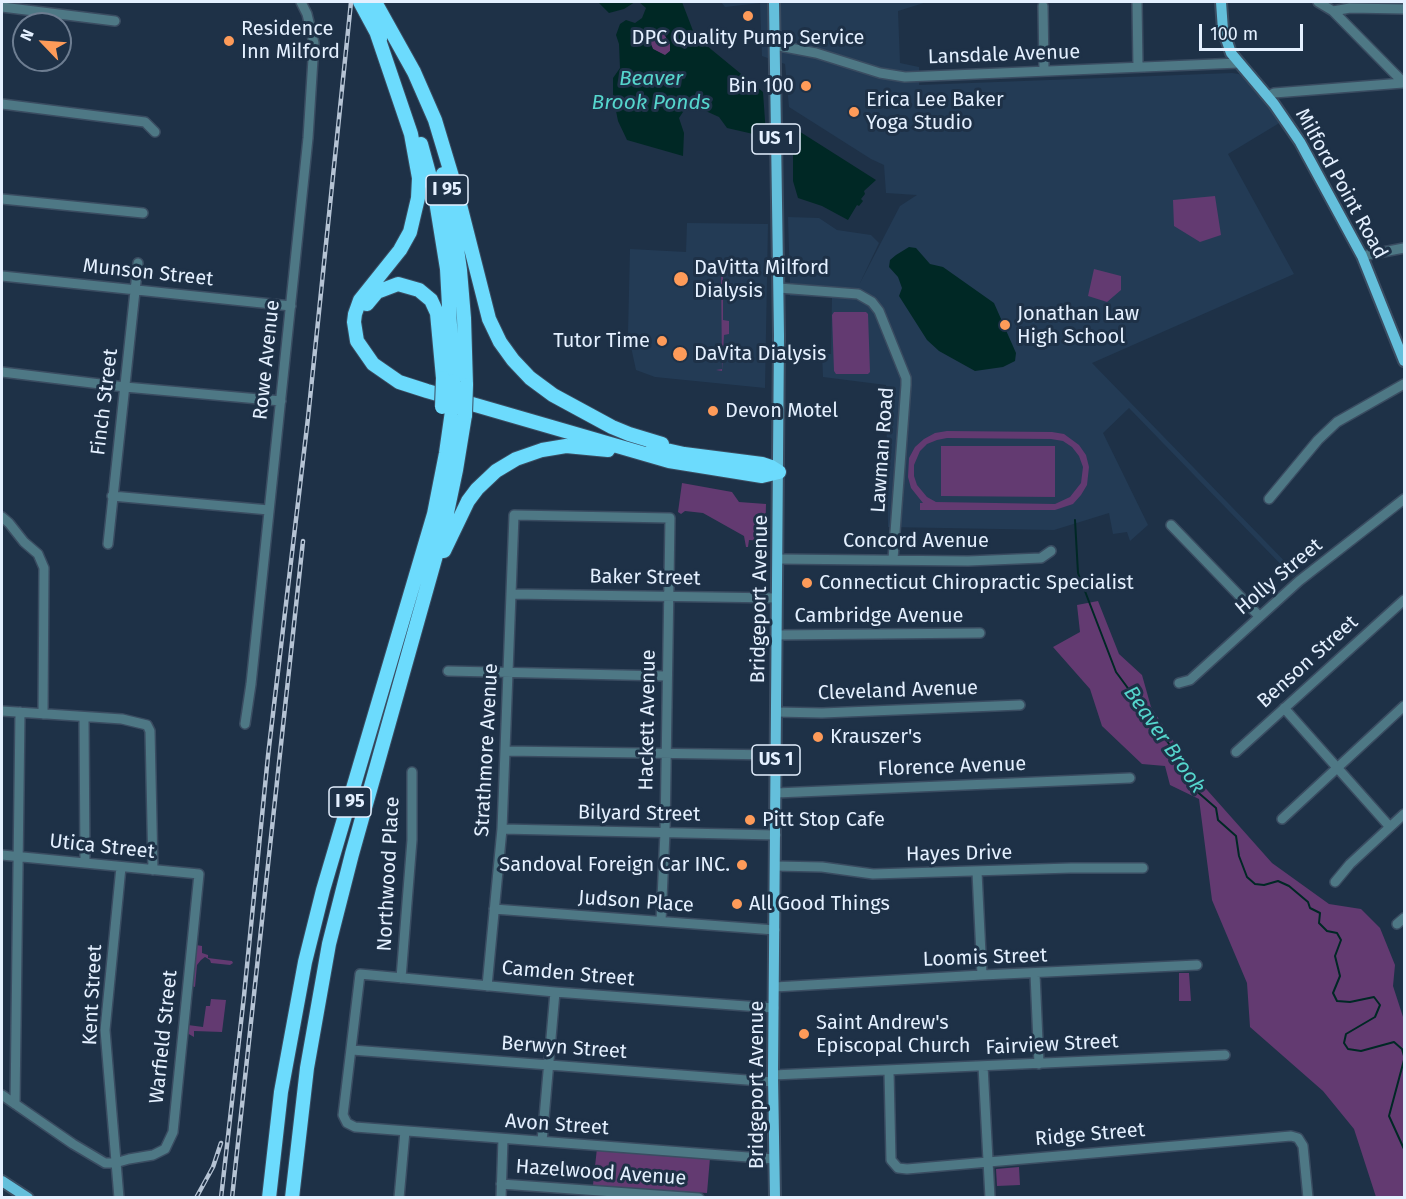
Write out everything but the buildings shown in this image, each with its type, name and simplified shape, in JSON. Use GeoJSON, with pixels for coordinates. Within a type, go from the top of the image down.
{"type":"FeatureCollection","features":[{"type":"Feature","properties":{"kind":"highway","name":"I 95"},"geometry":{"type":"LineString","coordinates":[[292,1197],[307,1068],[329,944],[449,504],[454,381],[449,285],[435,195],[414,122],[397,75],[360,2]]}},
{"type":"Feature","properties":{"kind":"highway","name":"I 95"},"geometry":{"type":"LineString","coordinates":[[377,4],[400,50],[419,98],[448,194],[460,270],[465,335],[454,381]]}},
{"type":"Feature","properties":{"kind":"highway"},"geometry":{"type":"LineString","coordinates":[[377,4],[414,72],[435,120],[458,193],[489,319],[496,337],[506,351],[530,378],[552,395],[593,418],[647,440],[714,456]]}},
{"type":"Feature","properties":{"kind":"highway"},"geometry":{"type":"LineString","coordinates":[[376,31],[411,134],[419,178],[414,221],[405,242],[357,306],[354,330],[366,357],[380,371],[399,382],[669,460]]}},
{"type":"Feature","properties":{"kind":"highway"},"geometry":{"type":"LineString","coordinates":[[454,381],[437,313],[431,300],[419,290],[405,285],[393,285],[377,292],[365,306],[362,314],[363,337],[375,357],[400,375],[426,385],[576,429],[667,450],[762,464],[779,472]]}},
{"type":"Feature","properties":{"kind":"highway","name":"I 95"},"geometry":{"type":"LineString","coordinates":[[269,1197],[281,1092],[309,947],[323,890],[434,514],[453,411]]}},
{"type":"Feature","properties":{"kind":"highway"},"geometry":{"type":"LineString","coordinates":[[426,592],[468,501],[477,489],[496,471],[516,459],[542,450],[566,446],[598,449],[762,476],[779,472]]}},
{"type":"Feature","properties":{"kind":"main road","name":"Bridgeport Avenue"},"geometry":{"type":"LineString","coordinates":[[774,2],[779,288],[773,1078],[775,1197]]}},
{"type":"Feature","properties":{"kind":"main road","name":"Milford Point Road"},"geometry":{"type":"LineString","coordinates":[[1221,2],[1224,36],[1231,53],[1268,96],[1300,142],[1362,256],[1404,361]]}},
{"type":"Feature","properties":{"kind":"main road"},"geometry":{"type":"LineString","coordinates":[[2,1181],[28,1197]]}},
{"type":"Feature","properties":{"kind":"street","name":"Rowe Avenue"},"geometry":{"type":"LineString","coordinates":[[245,724],[308,138],[313,57],[311,27],[301,2]]}},
{"type":"Feature","properties":{"kind":"street"},"geometry":{"type":"LineString","coordinates":[[1137,2],[1138,67]]}},
{"type":"Feature","properties":{"kind":"street"},"geometry":{"type":"LineString","coordinates":[[1318,2],[1333,11],[1404,83]]}},
{"type":"Feature","properties":{"kind":"street"},"geometry":{"type":"LineString","coordinates":[[1042,6],[1044,71]]}},
{"type":"Feature","properties":{"kind":"street"},"geometry":{"type":"LineString","coordinates":[[2,7],[115,21]]}},
{"type":"Feature","properties":{"kind":"street"},"geometry":{"type":"LineString","coordinates":[[1333,11],[1350,8],[1404,9]]}},
{"type":"Feature","properties":{"kind":"street","name":"Lansdale Avenue"},"geometry":{"type":"LineString","coordinates":[[774,45],[816,53],[897,76],[1239,63]]}},
{"type":"Feature","properties":{"kind":"street"},"geometry":{"type":"LineString","coordinates":[[1268,96],[1273,93],[1404,83]]}},
{"type":"Feature","properties":{"kind":"street"},"geometry":{"type":"LineString","coordinates":[[2,104],[145,122],[155,132]]}},
{"type":"Feature","properties":{"kind":"street"},"geometry":{"type":"LineString","coordinates":[[2,199],[143,213]]}},
{"type":"Feature","properties":{"kind":"street"},"geometry":{"type":"LineString","coordinates":[[1362,256],[1404,248]]}},
{"type":"Feature","properties":{"kind":"street","name":"Finch Street"},"geometry":{"type":"LineString","coordinates":[[108,544],[138,264]]}},
{"type":"Feature","properties":{"kind":"street","name":"Munson Street"},"geometry":{"type":"LineString","coordinates":[[2,276],[291,306]]}},
{"type":"Feature","properties":{"kind":"street","name":"Lawman Road"},"geometry":{"type":"LineString","coordinates":[[779,288],[858,294],[872,302],[879,311],[906,378],[893,559]]}},
{"type":"Feature","properties":{"kind":"street"},"geometry":{"type":"LineString","coordinates":[[2,372],[125,387],[281,401]]}},
{"type":"Feature","properties":{"kind":"street"},"geometry":{"type":"LineString","coordinates":[[1269,500],[1318,440],[1337,422],[1404,384]]}},
{"type":"Feature","properties":{"kind":"street"},"geometry":{"type":"LineString","coordinates":[[112,496],[269,510]]}},
{"type":"Feature","properties":{"kind":"street","name":"Holly Street"},"geometry":{"type":"LineString","coordinates":[[1179,683],[1190,680],[1299,581],[1404,499]]}},
{"type":"Feature","properties":{"kind":"street","name":"Hackett Avenue"},"geometry":{"type":"LineString","coordinates":[[514,515],[670,518],[665,832],[661,921]]}},
{"type":"Feature","properties":{"kind":"street","name":"Strathmore Avenue"},"geometry":{"type":"LineString","coordinates":[[486,986],[502,829],[514,515]]}},
{"type":"Feature","properties":{"kind":"street"},"geometry":{"type":"LineString","coordinates":[[2,517],[38,554],[44,568],[43,714]]}},
{"type":"Feature","properties":{"kind":"street"},"geometry":{"type":"LineString","coordinates":[[1171,525],[1259,616]]}},
{"type":"Feature","properties":{"kind":"street","name":"Concord Avenue"},"geometry":{"type":"LineString","coordinates":[[778,559],[968,561],[1041,558],[1051,551]]}},
{"type":"Feature","properties":{"kind":"street","name":"Baker Street"},"geometry":{"type":"LineString","coordinates":[[511,594],[777,597]]}},
{"type":"Feature","properties":{"kind":"street","name":"Benson Street"},"geometry":{"type":"LineString","coordinates":[[1236,752],[1404,600]]}},
{"type":"Feature","properties":{"kind":"street","name":"Cambridge Avenue"},"geometry":{"type":"LineString","coordinates":[[777,635],[980,633]]}},
{"type":"Feature","properties":{"kind":"street"},"geometry":{"type":"LineString","coordinates":[[448,671],[666,676]]}},
{"type":"Feature","properties":{"kind":"street","name":"Cleveland Avenue"},"geometry":{"type":"LineString","coordinates":[[777,712],[1020,705]]}},
{"type":"Feature","properties":{"kind":"street"},"geometry":{"type":"LineString","coordinates":[[1282,819],[1404,706]]}},
{"type":"Feature","properties":{"kind":"street"},"geometry":{"type":"LineString","coordinates":[[1284,708],[1390,828]]}},
{"type":"Feature","properties":{"kind":"street"},"geometry":{"type":"LineString","coordinates":[[2,711],[122,719],[147,725],[150,731],[153,870]]}},
{"type":"Feature","properties":{"kind":"street"},"geometry":{"type":"LineString","coordinates":[[15,1104],[20,712]]}},
{"type":"Feature","properties":{"kind":"street"},"geometry":{"type":"LineString","coordinates":[[84,717],[85,862]]}},
{"type":"Feature","properties":{"kind":"street"},"geometry":{"type":"LineString","coordinates":[[506,751],[776,755]]}},
{"type":"Feature","properties":{"kind":"street","name":"Northwood Place"},"geometry":{"type":"LineString","coordinates":[[401,978],[412,840],[412,772]]}},
{"type":"Feature","properties":{"kind":"street","name":"Florence Avenue"},"geometry":{"type":"LineString","coordinates":[[776,793],[1130,778]]}},
{"type":"Feature","properties":{"kind":"street"},"geometry":{"type":"LineString","coordinates":[[1335,882],[1350,864],[1404,816]]}},
{"type":"Feature","properties":{"kind":"street","name":"Bilyard Street"},"geometry":{"type":"LineString","coordinates":[[502,829],[776,835]]}},
{"type":"Feature","properties":{"kind":"street","name":"Utica Street"},"geometry":{"type":"LineString","coordinates":[[2,855],[199,874]]}},
{"type":"Feature","properties":{"kind":"street","name":"Hayes Drive"},"geometry":{"type":"LineString","coordinates":[[776,866],[822,867],[873,874],[1143,868]]}},
{"type":"Feature","properties":{"kind":"street","name":"Kent Street"},"geometry":{"type":"LineString","coordinates":[[118,1197],[105,1030],[120,867]]}},
{"type":"Feature","properties":{"kind":"street"},"geometry":{"type":"LineString","coordinates":[[976,872],[982,975]]}},
{"type":"Feature","properties":{"kind":"street","name":"Warfield Street"},"geometry":{"type":"LineString","coordinates":[[115,1163],[159,1153],[168,1146],[172,1138],[199,874]]}},
{"type":"Feature","properties":{"kind":"street","name":"Judson Place"},"geometry":{"type":"LineString","coordinates":[[494,909],[775,930]]}},
{"type":"Feature","properties":{"kind":"street","name":"Loomis Street"},"geometry":{"type":"LineString","coordinates":[[775,987],[1197,965]]}},
{"type":"Feature","properties":{"kind":"street","name":"Camden Street"},"geometry":{"type":"LineString","coordinates":[[352,1050],[360,974],[555,992],[774,1008]]}},
{"type":"Feature","properties":{"kind":"street"},"geometry":{"type":"LineString","coordinates":[[1035,974],[1039,1064]]}},
{"type":"Feature","properties":{"kind":"street"},"geometry":{"type":"LineString","coordinates":[[542,1141],[555,992]]}},
{"type":"Feature","properties":{"kind":"street","name":"Berwyn Street"},"geometry":{"type":"LineString","coordinates":[[352,1050],[549,1065],[773,1078]]}},
{"type":"Feature","properties":{"kind":"street","name":"Avon Street"},"geometry":{"type":"LineString","coordinates":[[352,1050],[343,1115],[347,1123],[355,1127],[774,1159]]}},
{"type":"Feature","properties":{"kind":"street","name":"Fairview Street"},"geometry":{"type":"LineString","coordinates":[[773,1078],[1225,1055]]}},
{"type":"Feature","properties":{"kind":"street"},"geometry":{"type":"LineString","coordinates":[[983,1066],[990,1197]]}},
{"type":"Feature","properties":{"kind":"street","name":"Ridge Street"},"geometry":{"type":"LineString","coordinates":[[889,1071],[891,1160],[898,1168],[1287,1136],[1300,1140],[1304,1151],[1308,1197]]}},
{"type":"Feature","properties":{"kind":"street"},"geometry":{"type":"LineString","coordinates":[[2,1095],[73,1144],[105,1163],[115,1163]]}},
{"type":"Feature","properties":{"kind":"street"},"geometry":{"type":"LineString","coordinates":[[399,1197],[405,1131]]}},
{"type":"Feature","properties":{"kind":"street"},"geometry":{"type":"LineString","coordinates":[[501,1197],[503,1139]]}},
{"type":"Feature","properties":{"kind":"street","name":"Hazelwood Avenue"},"geometry":{"type":"LineString","coordinates":[[501,1184],[699,1197]]}},
{"type":"Feature","properties":{"kind":"shaded area","name":"Jonathan Law High School"},"geometry":{"type":"Polygon","coordinates":[[[721,2],[927,2],[898,11],[900,63],[919,67],[919,85],[1232,73],[1239,74],[1250,84],[1281,122],[1228,154],[1294,274],[1092,363],[1297,574],[1293,577],[1129,408],[1103,433],[1148,525],[1130,541],[1127,532],[1113,534],[1109,513],[1054,530],[888,527],[886,385],[823,377],[822,353],[831,354],[832,297],[790,296],[790,285],[799,284],[790,283],[788,217],[819,218],[837,230],[871,235],[879,243],[859,285],[900,206],[917,195],[886,193],[884,165],[789,107],[785,64],[762,56],[760,3],[725,7],[721,2]]]}},
{"type":"Feature","properties":{"kind":"shaded area"},"geometry":{"type":"Polygon","coordinates":[[[659,30],[663,32],[670,44],[670,51],[665,56],[653,49],[649,40],[653,32],[659,30]]]}},
{"type":"Feature","properties":{"kind":"shaded area"},"geometry":{"type":"Polygon","coordinates":[[[1215,196],[1221,235],[1200,242],[1174,226],[1173,200],[1215,196]]]}},
{"type":"Feature","properties":{"kind":"shaded area"},"geometry":{"type":"Polygon","coordinates":[[[687,223],[768,224],[765,388],[655,377],[636,370],[628,333],[630,249],[686,252],[687,223]]]}},
{"type":"Feature","properties":{"kind":"shaded area"},"geometry":{"type":"Polygon","coordinates":[[[717,269],[728,274],[723,276],[723,320],[729,321],[729,334],[724,335],[722,371],[716,370],[722,369],[721,271],[717,269]]]}},
{"type":"Feature","properties":{"kind":"shaded area"},"geometry":{"type":"Polygon","coordinates":[[[1094,269],[1121,276],[1121,290],[1107,302],[1088,296],[1094,269]]]}},
{"type":"Feature","properties":{"kind":"shaded area"},"geometry":{"type":"Polygon","coordinates":[[[834,312],[866,312],[868,314],[870,372],[868,374],[836,374],[834,371],[832,315],[834,312]]]}},
{"type":"Feature","properties":{"kind":"shaded area"},"geometry":{"type":"Polygon","coordinates":[[[947,431],[1064,434],[1079,445],[1086,455],[1089,467],[1087,485],[1073,504],[1055,510],[920,510],[920,503],[923,503],[911,488],[908,477],[909,458],[915,447],[935,433],[947,431]],[[947,438],[937,440],[927,444],[920,451],[914,465],[914,476],[917,485],[927,497],[936,502],[1055,504],[1070,497],[1081,483],[1083,467],[1072,447],[1063,441],[947,438]]]}},
{"type":"Feature","properties":{"kind":"shaded area"},"geometry":{"type":"Polygon","coordinates":[[[941,446],[1055,446],[1055,497],[941,496],[941,446]]]}},
{"type":"Feature","properties":{"kind":"shaded area"},"geometry":{"type":"Polygon","coordinates":[[[682,483],[732,492],[739,502],[766,504],[765,541],[749,540],[748,547],[746,547],[744,536],[703,513],[685,511],[681,514],[678,512],[682,483]]]}},
{"type":"Feature","properties":{"kind":"shaded area"},"geometry":{"type":"Polygon","coordinates":[[[1098,601],[1119,654],[1142,675],[1151,707],[1200,782],[1272,863],[1329,904],[1361,909],[1380,928],[1395,965],[1393,986],[1404,1020],[1404,1197],[1376,1197],[1354,1129],[1323,1091],[1250,1027],[1247,983],[1212,900],[1199,799],[1170,785],[1165,766],[1142,764],[1102,726],[1090,689],[1053,647],[1080,632],[1077,605],[1098,601]]]}},
{"type":"Feature","properties":{"kind":"shaded area"},"geometry":{"type":"Polygon","coordinates":[[[196,945],[202,946],[202,953],[208,955],[208,958],[233,963],[230,965],[211,963],[205,957],[197,965],[195,987],[192,986],[196,945]]]}},
{"type":"Feature","properties":{"kind":"shaded area"},"geometry":{"type":"Polygon","coordinates":[[[1179,973],[1189,973],[1191,1001],[1179,1001],[1179,973]]]}},
{"type":"Feature","properties":{"kind":"shaded area"},"geometry":{"type":"Polygon","coordinates":[[[211,999],[226,1000],[222,1032],[194,1031],[194,1037],[187,1033],[188,1025],[203,1027],[206,1006],[210,1006],[211,999]]]}},
{"type":"Feature","properties":{"kind":"shaded area"},"geometry":{"type":"Polygon","coordinates":[[[597,1148],[710,1158],[707,1193],[595,1186],[593,1185],[597,1148]]]}},
{"type":"Feature","properties":{"kind":"shaded area"},"geometry":{"type":"Polygon","coordinates":[[[1019,1167],[1020,1185],[997,1186],[996,1169],[1019,1167]]]}},
{"type":"Feature","properties":{"kind":"water","name":"Beaver Brook Ponds"},"geometry":{"type":"Polygon","coordinates":[[[598,2],[635,2],[624,9],[609,13],[598,2]]]}},
{"type":"Feature","properties":{"kind":"water","name":"Beaver Brook Ponds"},"geometry":{"type":"Polygon","coordinates":[[[639,2],[682,2],[695,36],[763,92],[766,135],[727,128],[719,117],[699,108],[687,106],[679,118],[684,133],[683,156],[627,140],[618,121],[613,96],[613,78],[620,68],[619,44],[616,35],[620,24],[626,20],[635,23],[642,18],[646,8],[639,2]],[[659,30],[653,33],[649,40],[653,49],[665,55],[670,51],[670,44],[663,32],[659,30]]]}},
{"type":"Feature","properties":{"kind":"water"},"geometry":{"type":"Polygon","coordinates":[[[794,128],[876,180],[864,191],[865,194],[861,199],[863,201],[859,206],[857,205],[848,220],[822,206],[798,198],[793,181],[793,151],[787,140],[794,128]]]}},
{"type":"Feature","properties":{"kind":"water"},"geometry":{"type":"Polygon","coordinates":[[[909,247],[916,248],[930,264],[943,267],[994,303],[1016,353],[1015,361],[1003,367],[975,371],[939,351],[927,340],[899,296],[902,288],[898,277],[889,267],[890,260],[909,247]]]}},
{"type":"Feature","properties":{"kind":"waterway","name":"Beaver Brook"},"geometry":{"type":"LineString","coordinates":[[1075,520],[1078,573],[1116,672],[1175,752],[1193,788],[1216,808],[1218,820],[1236,836],[1239,856],[1247,877],[1255,884],[1264,885],[1278,881],[1289,886],[1308,902],[1310,908],[1320,913],[1319,923],[1327,931],[1337,933],[1341,940],[1335,956],[1340,976],[1333,993],[1337,1001],[1350,1002],[1374,997],[1380,1005],[1375,1017],[1346,1034],[1344,1043],[1348,1049],[1361,1051],[1394,1042],[1402,1049],[1404,1056]]}},
{"type":"Feature","properties":{"kind":"waterway","name":"Beaver Brook"},"geometry":{"type":"LineString","coordinates":[[1404,1060],[1389,1116],[1404,1149]]}},
{"type":"Feature","properties":{"kind":"railway"},"geometry":{"type":"LineString","coordinates":[[221,1198],[268,756],[308,418],[351,2]]}},
{"type":"Feature","properties":{"kind":"railway"},"geometry":{"type":"LineString","coordinates":[[232,1198],[303,541]]}},
{"type":"Feature","properties":{"kind":"railway"},"geometry":{"type":"LineString","coordinates":[[196,1198],[213,1167],[221,1143]]}},
{"type":"Feature","properties":{"kind":"place","name":"DPC Quality Pump Service"},"geometry":{"type":"Point","coordinates":[748,16]}},
{"type":"Feature","properties":{"kind":"place","name":"Residence Inn Milford"},"geometry":{"type":"Point","coordinates":[229,41]}},
{"type":"Feature","properties":{"kind":"place","name":"Bin 100"},"geometry":{"type":"Point","coordinates":[806,86]}},
{"type":"Feature","properties":{"kind":"place","name":"Erica Lee Baker Yoga Studio"},"geometry":{"type":"Point","coordinates":[854,112]}},
{"type":"Feature","properties":{"kind":"place","name":"DaVitta Milford Dialysis"},"geometry":{"type":"Point","coordinates":[681,279]}},
{"type":"Feature","properties":{"kind":"place","name":"Jonathan Law High School"},"geometry":{"type":"Point","coordinates":[1005,325]}},
{"type":"Feature","properties":{"kind":"place","name":"Tutor Time"},"geometry":{"type":"Point","coordinates":[662,341]}},
{"type":"Feature","properties":{"kind":"place","name":"DaVita Dialysis"},"geometry":{"type":"Point","coordinates":[680,354]}},
{"type":"Feature","properties":{"kind":"place","name":"Devon Motel"},"geometry":{"type":"Point","coordinates":[713,411]}},
{"type":"Feature","properties":{"kind":"place","name":"Connecticut Chiropractic Specialist"},"geometry":{"type":"Point","coordinates":[807,583]}},
{"type":"Feature","properties":{"kind":"place","name":"Krauszer's"},"geometry":{"type":"Point","coordinates":[818,737]}},
{"type":"Feature","properties":{"kind":"place","name":"Pitt Stop Cafe"},"geometry":{"type":"Point","coordinates":[750,820]}},
{"type":"Feature","properties":{"kind":"place","name":"Sandoval Foreign Car INC."},"geometry":{"type":"Point","coordinates":[742,865]}},
{"type":"Feature","properties":{"kind":"place","name":"All Good Things"},"geometry":{"type":"Point","coordinates":[737,904]}},
{"type":"Feature","properties":{"kind":"place","name":"Saint Andrew's Episcopal Church"},"geometry":{"type":"Point","coordinates":[804,1034]}}]}
